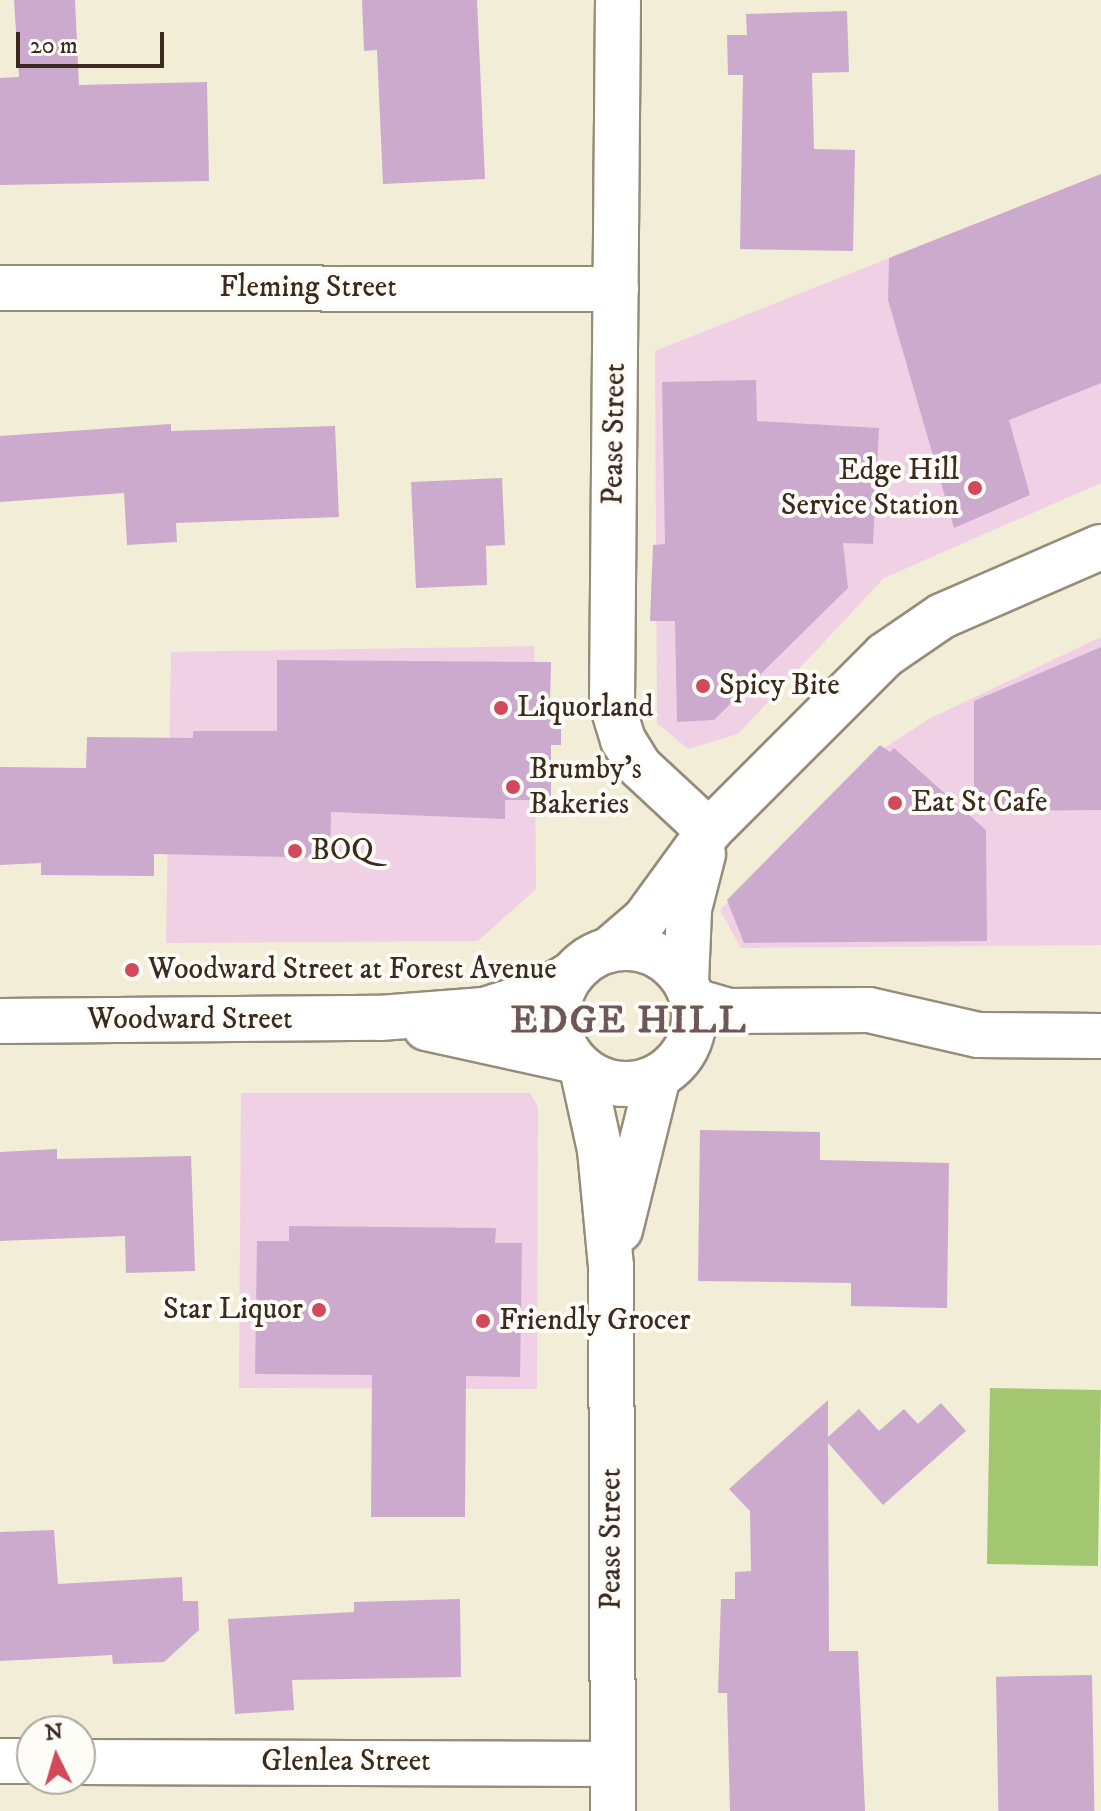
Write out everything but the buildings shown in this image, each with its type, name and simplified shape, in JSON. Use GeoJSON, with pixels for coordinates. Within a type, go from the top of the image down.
{"type":"FeatureCollection","features":[{"type":"Feature","properties":{"kind":"street","name":"Pease Street"},"geometry":{"type":"LineString","coordinates":[[618,0],[612,704],[623,740],[639,766],[709,831]]}},
{"type":"Feature","properties":{"kind":"street","name":"Fleming Street"},"geometry":{"type":"LineString","coordinates":[[0,288],[616,289]]}},
{"type":"Feature","properties":{"kind":"street"},"geometry":{"type":"LineString","coordinates":[[709,831],[689,909],[689,1045],[658,1077],[636,1085],[612,1084],[577,1064],[557,1017],[572,974],[588,958],[609,950],[645,919],[709,831],[885,655],[942,616],[1101,547]]}},
{"type":"Feature","properties":{"kind":"street"},"geometry":{"type":"LineString","coordinates":[[609,950],[652,953],[690,992],[728,1011],[869,1010],[978,1035],[1101,1036]]}},
{"type":"Feature","properties":{"kind":"street","name":"Woodward Street"},"geometry":{"type":"LineString","coordinates":[[0,1021],[380,1018],[499,1007],[542,992],[572,974]]}},
{"type":"Feature","properties":{"kind":"street","name":"Woodward Street"},"geometry":{"type":"LineString","coordinates":[[380,1018],[577,1064]]}},
{"type":"Feature","properties":{"kind":"street","name":"Pease Street"},"geometry":{"type":"LineString","coordinates":[[577,1064],[600,1150],[611,1266],[613,1811]]}},
{"type":"Feature","properties":{"kind":"street","name":"Pease Street"},"geometry":{"type":"LineString","coordinates":[[611,1266],[658,1077]]}},
{"type":"Feature","properties":{"kind":"street","name":"Glenlea Street"},"geometry":{"type":"LineString","coordinates":[[96,1762],[612,1764]]}},
{"type":"Feature","properties":{"kind":"shaded area"},"geometry":{"type":"Polygon","coordinates":[[[1101,174],[1101,483],[884,578],[738,734],[688,749],[657,723],[655,351],[1101,174]]]}},
{"type":"Feature","properties":{"kind":"shaded area"},"geometry":{"type":"Polygon","coordinates":[[[1101,637],[1101,945],[741,948],[720,910],[881,750],[929,719],[1101,637]]]}},
{"type":"Feature","properties":{"kind":"shaded area"},"geometry":{"type":"Polygon","coordinates":[[[534,646],[536,889],[478,941],[166,943],[171,652],[534,646]]]}},
{"type":"Feature","properties":{"kind":"shaded area"},"geometry":{"type":"Polygon","coordinates":[[[241,1093],[530,1093],[538,1107],[537,1389],[239,1388],[241,1093]]]}},
{"type":"Feature","properties":{"kind":"green space"},"geometry":{"type":"Polygon","coordinates":[[[990,1388],[1101,1390],[1098,1566],[987,1564],[990,1388]]]}},
{"type":"Feature","properties":{"kind":"place","name":"Edge Hill Service Station"},"geometry":{"type":"Point","coordinates":[975,488]}},
{"type":"Feature","properties":{"kind":"place","name":"Spicy Bite"},"geometry":{"type":"Point","coordinates":[703,686]}},
{"type":"Feature","properties":{"kind":"place","name":"Liquorland"},"geometry":{"type":"Point","coordinates":[501,708]}},
{"type":"Feature","properties":{"kind":"place","name":"Brumby's Bakeries"},"geometry":{"type":"Point","coordinates":[513,787]}},
{"type":"Feature","properties":{"kind":"place","name":"Eat St Cafe"},"geometry":{"type":"Point","coordinates":[895,803]}},
{"type":"Feature","properties":{"kind":"place","name":"BOQ"},"geometry":{"type":"Point","coordinates":[295,851]}},
{"type":"Feature","properties":{"kind":"place","name":"Woodward Street at Forest Avenue"},"geometry":{"type":"Point","coordinates":[132,970]}},
{"type":"Feature","properties":{"kind":"place","name":"Star Liquor"},"geometry":{"type":"Point","coordinates":[319,1310]}},
{"type":"Feature","properties":{"kind":"place","name":"Friendly Grocer"},"geometry":{"type":"Point","coordinates":[483,1321]}},
{"type":"Feature","properties":{"kind":"district","name":"EDGE HILL"},"geometry":{"type":"Point","coordinates":[629,1022]}}]}
